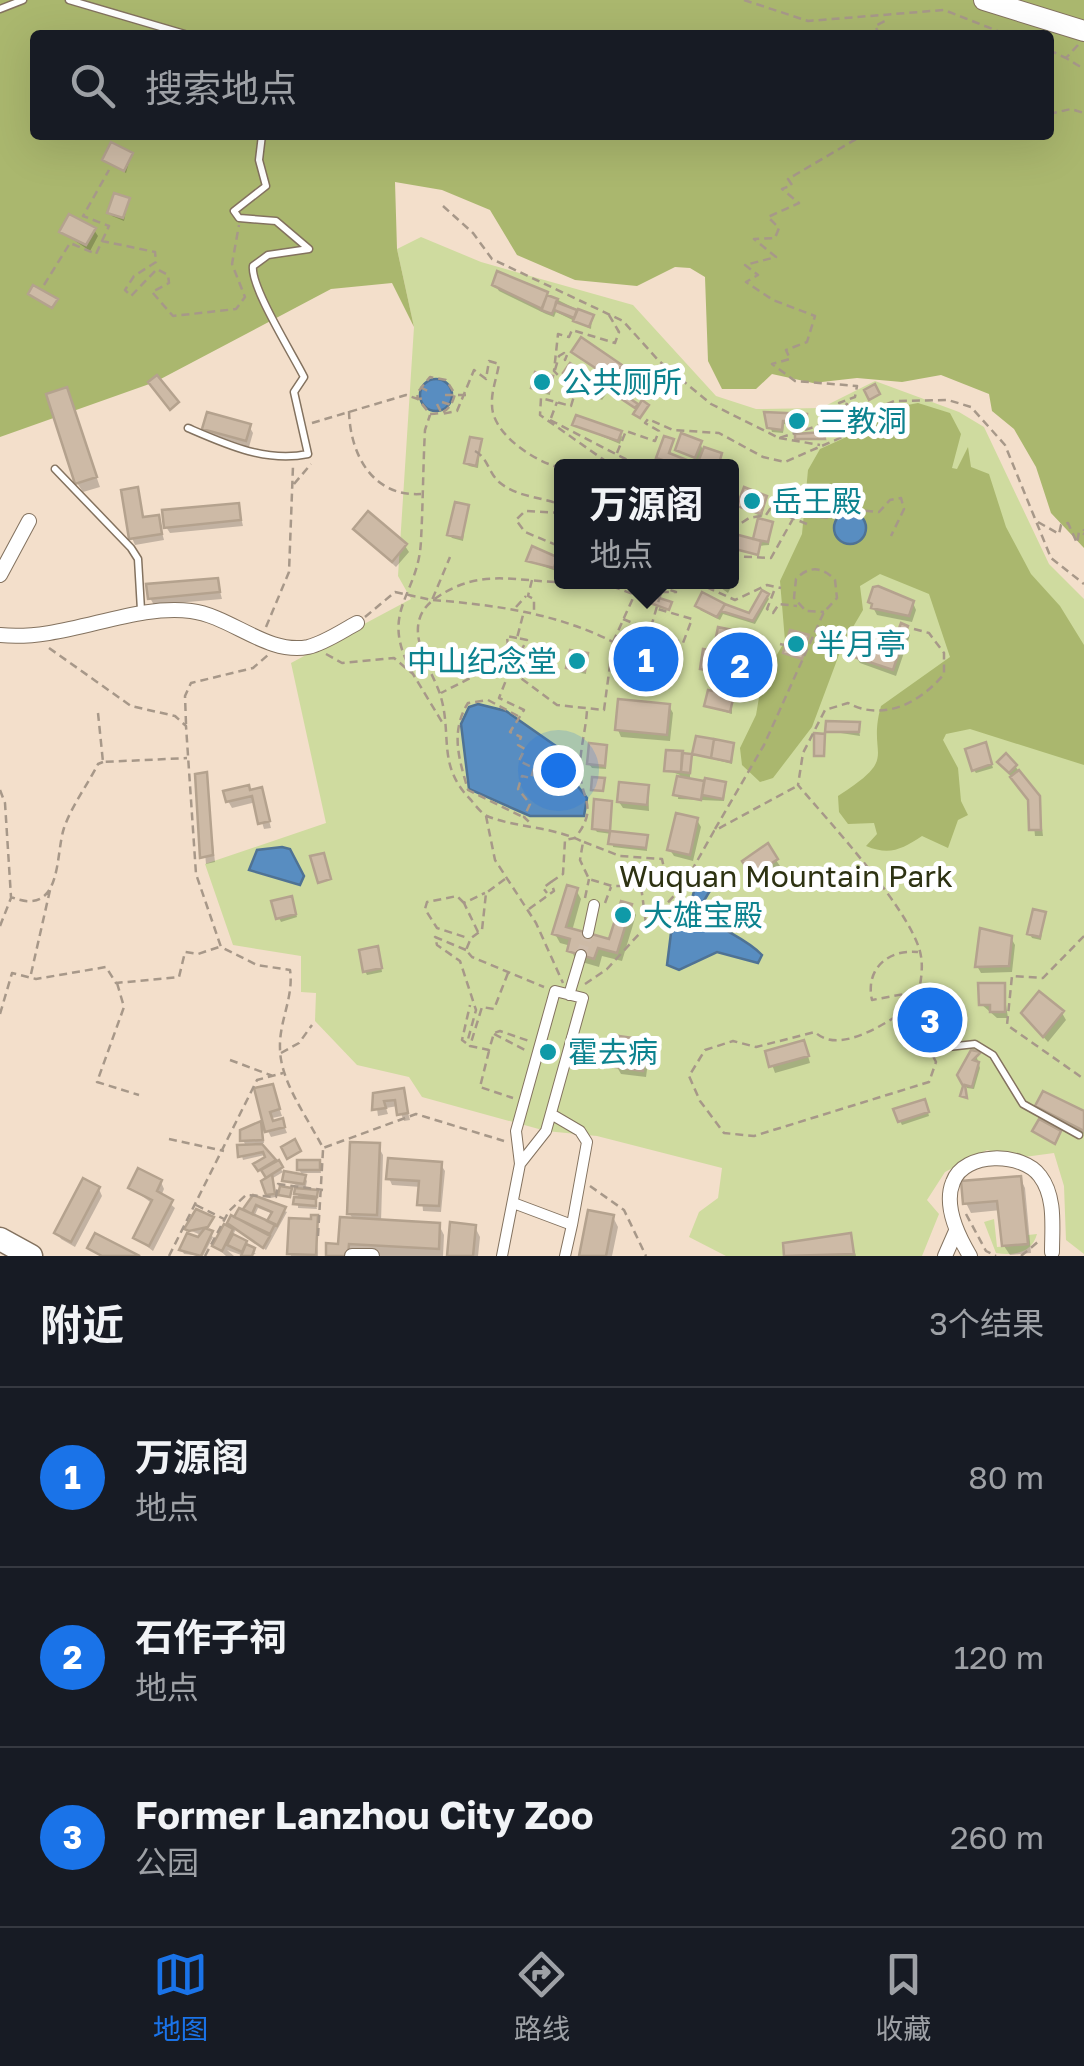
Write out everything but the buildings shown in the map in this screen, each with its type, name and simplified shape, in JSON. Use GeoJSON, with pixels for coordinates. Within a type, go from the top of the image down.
{"type":"FeatureCollection","features":[{"type":"Feature","properties":{"kind":"highway"},"geometry":{"type":"LineString","coordinates":[[0,1240],[31,1256]]}},
{"type":"Feature","properties":{"kind":"highway"},"geometry":{"type":"LineString","coordinates":[[0,1251],[9,1256]]}},
{"type":"Feature","properties":{"kind":"main road"},"geometry":{"type":"LineString","coordinates":[[984,0],[1084,31]]}},
{"type":"Feature","properties":{"kind":"street"},"geometry":{"type":"LineString","coordinates":[[0,574],[29,522]]}},
{"type":"Feature","properties":{"kind":"street"},"geometry":{"type":"LineString","coordinates":[[0,635],[34,637],[141,614],[190,611],[289,648],[312,646],[358,624]]}},
{"type":"Feature","properties":{"kind":"street"},"geometry":{"type":"LineString","coordinates":[[588,933],[594,905]]}},
{"type":"Feature","properties":{"kind":"street"},"geometry":{"type":"LineString","coordinates":[[569,995],[582,955]]}},
{"type":"Feature","properties":{"kind":"street"},"geometry":{"type":"LineString","coordinates":[[502,1256],[516,1204],[520,1164],[516,1145],[524,1102],[555,991],[583,998],[546,1131],[520,1164]]}},
{"type":"Feature","properties":{"kind":"street"},"geometry":{"type":"LineString","coordinates":[[551,1114],[580,1131],[587,1142],[565,1256]]}},
{"type":"Feature","properties":{"kind":"street"},"geometry":{"type":"LineString","coordinates":[[956,1231],[946,1256],[969,1256],[956,1231],[951,1185],[958,1173],[988,1158],[1032,1166],[1040,1176],[1052,1209],[1052,1255]]}},
{"type":"Feature","properties":{"kind":"street"},"geometry":{"type":"LineString","coordinates":[[516,1204],[572,1224]]}},
{"type":"Feature","properties":{"kind":"street"},"geometry":{"type":"LineString","coordinates":[[352,1256],[372,1256]]}},
{"type":"Feature","properties":{"kind":"lane"},"geometry":{"type":"LineString","coordinates":[[0,10],[23,0]]}},
{"type":"Feature","properties":{"kind":"lane"},"geometry":{"type":"LineString","coordinates":[[68,0],[171,30]]}},
{"type":"Feature","properties":{"kind":"lane"},"geometry":{"type":"LineString","coordinates":[[188,428],[237,450],[292,457],[308,454],[294,392],[304,377],[278,322],[260,300],[252,275],[254,266],[268,255],[308,249],[276,221],[239,218],[234,211],[266,186],[259,160],[261,140]]}},
{"type":"Feature","properties":{"kind":"lane"},"geometry":{"type":"LineString","coordinates":[[55,469],[138,559],[141,614]]}},
{"type":"Feature","properties":{"kind":"lane"},"geometry":{"type":"LineString","coordinates":[[930,1049],[975,1044],[993,1054],[1023,1104],[1079,1136]]}},
{"type":"Feature","properties":{"kind":"path"},"geometry":{"type":"LineString","coordinates":[[744,0],[808,21],[944,10],[995,30]]}},
{"type":"Feature","properties":{"kind":"path"},"geometry":{"type":"LineString","coordinates":[[877,30],[875,26],[886,24],[889,17]]}},
{"type":"Feature","properties":{"kind":"path"},"geometry":{"type":"LineString","coordinates":[[1066,58],[1084,42]]}},
{"type":"Feature","properties":{"kind":"path"},"geometry":{"type":"LineString","coordinates":[[1054,52],[1084,69]]}},
{"type":"Feature","properties":{"kind":"path"},"geometry":{"type":"LineString","coordinates":[[1054,113],[1071,109],[1084,112]]}},
{"type":"Feature","properties":{"kind":"path"},"geometry":{"type":"LineString","coordinates":[[779,438],[850,416],[847,404],[840,402],[855,397],[857,386],[795,380],[772,364],[790,359],[786,350],[807,342],[815,316],[801,307],[774,300],[746,282],[758,275],[745,265],[776,256],[754,239],[775,238],[779,228],[768,217],[799,203],[782,190],[792,184],[788,178],[854,140]]}},
{"type":"Feature","properties":{"kind":"path"},"geometry":{"type":"LineString","coordinates":[[44,285],[70,243],[96,254],[109,226],[83,216],[109,170]]}},
{"type":"Feature","properties":{"kind":"path"},"geometry":{"type":"LineString","coordinates":[[443,206],[473,233],[492,259],[608,313],[711,404],[779,438],[822,445]]}},
{"type":"Feature","properties":{"kind":"path"},"geometry":{"type":"LineString","coordinates":[[102,241],[155,252],[156,262],[134,276],[125,290],[131,296],[158,269],[168,275],[169,283],[152,292],[174,316],[219,313],[236,309],[245,297],[232,264],[239,218]]}},
{"type":"Feature","properties":{"kind":"path"},"geometry":{"type":"LineString","coordinates":[[604,459],[540,415],[541,398],[572,406],[575,393],[554,371],[558,334],[569,337],[572,330],[616,342],[620,332],[608,313]]}},
{"type":"Feature","properties":{"kind":"path"},"geometry":{"type":"LineString","coordinates":[[554,371],[558,356],[564,353],[565,360],[567,354]]}},
{"type":"Feature","properties":{"kind":"path"},"geometry":{"type":"LineString","coordinates":[[446,380],[430,378],[419,386],[418,399],[430,414],[457,411],[467,395],[474,370],[486,379],[489,362],[498,364],[491,401],[496,424],[538,458],[554,465]]}},
{"type":"Feature","properties":{"kind":"path"},"geometry":{"type":"LineString","coordinates":[[430,378],[432,387]]}},
{"type":"Feature","properties":{"kind":"path"},"geometry":{"type":"LineString","coordinates":[[440,388],[446,380]]}},
{"type":"Feature","properties":{"kind":"path"},"geometry":{"type":"LineString","coordinates":[[442,414],[452,406],[455,394],[446,380]]}},
{"type":"Feature","properties":{"kind":"path"},"geometry":{"type":"LineString","coordinates":[[419,386],[428,391]]}},
{"type":"Feature","properties":{"kind":"path"},"geometry":{"type":"LineString","coordinates":[[317,421],[406,395],[428,400],[424,410]]}},
{"type":"Feature","properties":{"kind":"path"},"geometry":{"type":"LineString","coordinates":[[445,395],[467,395]]}},
{"type":"Feature","properties":{"kind":"path"},"geometry":{"type":"LineString","coordinates":[[550,422],[557,400]]}},
{"type":"Feature","properties":{"kind":"path"},"geometry":{"type":"LineString","coordinates":[[617,453],[626,431],[655,441],[659,431],[645,422],[648,419],[673,430],[719,434],[785,462],[856,430],[880,407],[894,402],[948,400],[971,407],[1005,445],[1051,558],[1084,584]]}},
{"type":"Feature","properties":{"kind":"path"},"geometry":{"type":"LineString","coordinates":[[442,414],[439,403],[452,406]]}},
{"type":"Feature","properties":{"kind":"path"},"geometry":{"type":"LineString","coordinates":[[349,410],[368,475],[384,490],[422,494]]}},
{"type":"Feature","properties":{"kind":"path"},"geometry":{"type":"LineString","coordinates":[[430,414],[424,430],[422,545],[404,592],[398,649],[443,724]]}},
{"type":"Feature","properties":{"kind":"path"},"geometry":{"type":"LineString","coordinates":[[550,422],[628,459]]}},
{"type":"Feature","properties":{"kind":"path"},"geometry":{"type":"LineString","coordinates":[[475,451],[512,491],[554,503]]}},
{"type":"Feature","properties":{"kind":"path"},"geometry":{"type":"LineString","coordinates":[[221,947],[196,874],[185,696],[191,683],[264,662],[270,609],[288,572],[293,464]]}},
{"type":"Feature","properties":{"kind":"path"},"geometry":{"type":"LineString","coordinates":[[739,525],[750,518],[766,516],[770,509],[794,516],[832,518],[837,508],[850,506],[878,512],[890,500],[901,498],[904,509],[891,536]]}},
{"type":"Feature","properties":{"kind":"path"},"geometry":{"type":"LineString","coordinates":[[554,513],[525,511],[516,520],[524,532],[554,544]]}},
{"type":"Feature","properties":{"kind":"path"},"geometry":{"type":"LineString","coordinates":[[794,516],[807,524]]}},
{"type":"Feature","properties":{"kind":"path"},"geometry":{"type":"LineString","coordinates":[[739,556],[771,558],[794,516]]}},
{"type":"Feature","properties":{"kind":"path"},"geometry":{"type":"LineString","coordinates":[[1037,522],[1060,534],[1061,524],[1068,523],[1076,544],[1079,532],[1084,531]]}},
{"type":"Feature","properties":{"kind":"path"},"geometry":{"type":"LineString","coordinates":[[450,557],[420,624],[418,651],[440,694],[454,784],[486,815],[532,824],[620,856],[662,858],[665,873],[683,886]]}},
{"type":"Feature","properties":{"kind":"path"},"geometry":{"type":"LineString","coordinates":[[775,589],[767,609],[774,613],[778,604],[788,609],[798,606],[815,614],[832,606],[838,589],[835,580],[820,569],[802,572],[792,588],[798,606]]}},
{"type":"Feature","properties":{"kind":"path"},"geometry":{"type":"LineString","coordinates":[[432,600],[499,575],[554,581]]}},
{"type":"Feature","properties":{"kind":"path"},"geometry":{"type":"LineString","coordinates":[[528,596],[532,579]]}},
{"type":"Feature","properties":{"kind":"path"},"geometry":{"type":"LineString","coordinates":[[711,589],[735,600],[767,584],[781,588]]}},
{"type":"Feature","properties":{"kind":"path"},"geometry":{"type":"LineString","coordinates":[[618,589],[647,599],[649,592],[676,595],[671,589]]}},
{"type":"Feature","properties":{"kind":"path"},"geometry":{"type":"LineString","coordinates":[[656,589],[661,594]]}},
{"type":"Feature","properties":{"kind":"path"},"geometry":{"type":"LineString","coordinates":[[358,624],[395,592],[404,592],[432,600],[515,609],[574,623],[613,642]]}},
{"type":"Feature","properties":{"kind":"path"},"geometry":{"type":"LineString","coordinates":[[650,628],[661,594]]}},
{"type":"Feature","properties":{"kind":"path"},"geometry":{"type":"LineString","coordinates":[[440,694],[486,670],[510,670],[557,705],[604,710],[613,642],[634,595]]}},
{"type":"Feature","properties":{"kind":"path"},"geometry":{"type":"LineString","coordinates":[[515,609],[522,596],[528,596],[534,598],[534,614]]}},
{"type":"Feature","properties":{"kind":"path"},"geometry":{"type":"LineString","coordinates":[[623,619],[683,642],[692,619],[658,609]]}},
{"type":"Feature","properties":{"kind":"path"},"geometry":{"type":"LineString","coordinates":[[486,815],[489,845],[505,879],[528,910],[569,995],[607,969],[683,886],[746,780],[824,612]]}},
{"type":"Feature","properties":{"kind":"path"},"geometry":{"type":"LineString","coordinates":[[517,638],[524,614]]}},
{"type":"Feature","properties":{"kind":"path"},"geometry":{"type":"LineString","coordinates":[[914,629],[929,633],[944,653],[944,674],[927,696],[906,705],[866,713],[848,703],[825,710],[803,754],[798,785],[855,852],[902,919],[919,952],[916,1002],[920,1026],[936,1062],[929,1082],[754,1136],[724,1132],[700,1101],[689,1076],[705,1050],[733,1041],[756,1047],[815,1032],[823,1040],[838,1042],[889,1022],[916,1002]]}},
{"type":"Feature","properties":{"kind":"path"},"geometry":{"type":"LineString","coordinates":[[510,670],[507,636],[526,640],[499,698],[524,710],[510,732],[521,737],[518,745],[525,749],[519,761],[534,768],[531,778],[522,776],[518,789],[530,804],[524,817]]}},
{"type":"Feature","properties":{"kind":"path"},"geometry":{"type":"LineString","coordinates":[[34,637],[131,706],[175,716],[186,726]]}},
{"type":"Feature","properties":{"kind":"path"},"geometry":{"type":"LineString","coordinates":[[780,644],[807,650]]}},
{"type":"Feature","properties":{"kind":"path"},"geometry":{"type":"LineString","coordinates":[[312,646],[342,663],[394,658],[413,674]]}},
{"type":"Feature","properties":{"kind":"path"},"geometry":{"type":"LineString","coordinates":[[520,717],[488,700],[468,703],[456,722],[459,757],[468,790],[532,824]]}},
{"type":"Feature","properties":{"kind":"path"},"geometry":{"type":"LineString","coordinates":[[528,910],[554,892],[552,882],[563,874],[565,840],[575,838],[586,823],[589,804],[580,764],[588,708]]}},
{"type":"Feature","properties":{"kind":"path"},"geometry":{"type":"LineString","coordinates":[[98,713],[103,762]]}},
{"type":"Feature","properties":{"kind":"path"},"geometry":{"type":"LineString","coordinates":[[11,896],[22,901],[41,896],[58,876],[64,827],[98,764],[190,758]]}},
{"type":"Feature","properties":{"kind":"path"},"geometry":{"type":"LineString","coordinates":[[714,831],[798,785]]}},
{"type":"Feature","properties":{"kind":"path"},"geometry":{"type":"LineString","coordinates":[[0,790],[6,804],[11,896],[0,926]]}},
{"type":"Feature","properties":{"kind":"path"},"geometry":{"type":"LineString","coordinates":[[582,842],[580,860],[589,879],[583,896],[594,905],[606,902],[612,886]]}},
{"type":"Feature","properties":{"kind":"path"},"geometry":{"type":"LineString","coordinates":[[464,903],[505,879]]}},
{"type":"Feature","properties":{"kind":"path"},"geometry":{"type":"LineString","coordinates":[[589,879],[612,886],[641,886],[646,924]]}},
{"type":"Feature","properties":{"kind":"path"},"geometry":{"type":"LineString","coordinates":[[30,978],[50,888]]}},
{"type":"Feature","properties":{"kind":"path"},"geometry":{"type":"LineString","coordinates":[[466,950],[478,932],[486,893]]}},
{"type":"Feature","properties":{"kind":"path"},"geometry":{"type":"LineString","coordinates":[[471,938],[437,928],[426,909],[427,902],[457,896],[478,932]]}},
{"type":"Feature","properties":{"kind":"path"},"geometry":{"type":"LineString","coordinates":[[1084,936],[1043,978],[1012,976],[1007,1026],[1084,1079]]}},
{"type":"Feature","properties":{"kind":"path"},"geometry":{"type":"LineString","coordinates":[[489,1050],[470,1046],[476,1010],[470,1002],[460,961],[436,945],[435,937],[466,950],[472,957],[555,991]]}},
{"type":"Feature","properties":{"kind":"path"},"geometry":{"type":"LineString","coordinates":[[116,983],[179,977],[185,952],[198,954],[221,947],[257,965],[290,970],[280,1052],[284,1072],[323,1148],[318,1236]]}},
{"type":"Feature","properties":{"kind":"path"},"geometry":{"type":"LineString","coordinates":[[918,991],[881,1002],[872,1000],[870,989],[876,968],[887,956],[902,950],[919,952]]}},
{"type":"Feature","properties":{"kind":"path"},"geometry":{"type":"LineString","coordinates":[[0,1014],[12,973],[30,978],[106,966],[124,1007],[97,1082],[139,1095]]}},
{"type":"Feature","properties":{"kind":"path"},"geometry":{"type":"LineString","coordinates":[[470,1002],[462,1040],[468,1044],[482,1007],[494,1009],[508,972]]}},
{"type":"Feature","properties":{"kind":"path"},"geometry":{"type":"LineString","coordinates":[[280,1052],[299,1043],[312,1026]]}},
{"type":"Feature","properties":{"kind":"path"},"geometry":{"type":"LineString","coordinates":[[494,1033],[500,1031],[538,1050]]}},
{"type":"Feature","properties":{"kind":"path"},"geometry":{"type":"LineString","coordinates":[[494,1033],[538,1050]]}},
{"type":"Feature","properties":{"kind":"path"},"geometry":{"type":"LineString","coordinates":[[494,1033],[480,1087],[524,1102]]}},
{"type":"Feature","properties":{"kind":"path"},"geometry":{"type":"LineString","coordinates":[[230,1060],[274,1077]]}},
{"type":"Feature","properties":{"kind":"path"},"geometry":{"type":"LineString","coordinates":[[169,1256],[225,1151],[257,1080],[284,1072]]}},
{"type":"Feature","properties":{"kind":"path"},"geometry":{"type":"LineString","coordinates":[[323,1148],[416,1114],[516,1145]]}},
{"type":"Feature","properties":{"kind":"path"},"geometry":{"type":"LineString","coordinates":[[169,1139],[225,1151]]}},
{"type":"Feature","properties":{"kind":"path"},"geometry":{"type":"LineString","coordinates":[[584,1166],[590,1186],[624,1210],[646,1256]]}},
{"type":"Feature","properties":{"kind":"path"},"geometry":{"type":"LineString","coordinates":[[206,1256],[225,1219],[246,1195],[276,1197],[278,1184],[322,1190]]}},
{"type":"Feature","properties":{"kind":"path"},"geometry":{"type":"LineString","coordinates":[[196,1205],[225,1219]]}},
{"type":"Feature","properties":{"kind":"path"},"geometry":{"type":"LineString","coordinates":[[962,1205],[986,1251],[996,1256]]}},
{"type":"Feature","properties":{"kind":"path"},"geometry":{"type":"LineString","coordinates":[[1021,1256],[1032,1252],[1042,1232],[1052,1233]]}},
{"type":"Feature","properties":{"kind":"green space"},"geometry":{"type":"Polygon","coordinates":[[[0,0],[1084,0],[1084,548],[1051,513],[1036,467],[1014,429],[992,411],[989,394],[941,375],[902,382],[857,378],[813,383],[772,374],[756,389],[722,389],[708,361],[705,277],[690,268],[675,267],[637,286],[575,280],[517,255],[490,210],[442,190],[395,182],[397,249],[414,327],[392,283],[331,289],[155,382],[0,437],[0,0]]]}},
{"type":"Feature","properties":{"kind":"green space","name":"Wuquan Mountain Park"},"geometry":{"type":"Polygon","coordinates":[[[421,237],[481,262],[633,305],[716,396],[756,409],[821,408],[875,381],[959,412],[984,427],[1049,564],[1084,599],[1084,1254],[1066,1240],[1064,1186],[1054,1153],[1017,1158],[987,1150],[945,1172],[927,1200],[939,1214],[922,1256],[726,1256],[689,1237],[699,1212],[718,1198],[722,1168],[597,1136],[546,1131],[422,1097],[409,1077],[357,1065],[315,1021],[316,993],[301,992],[301,956],[233,945],[205,864],[326,823],[291,663],[411,599],[398,576],[414,327],[397,249],[421,237]]]}},
{"type":"Feature","properties":{"kind":"green space"},"geometry":{"type":"Polygon","coordinates":[[[918,403],[950,413],[961,434],[952,468],[957,469],[968,447],[971,467],[989,474],[1006,527],[1031,574],[1060,606],[1084,645],[1084,765],[970,729],[946,734],[943,740],[958,768],[961,801],[968,815],[958,820],[948,848],[922,836],[889,851],[866,846],[877,834],[874,823],[848,824],[839,812],[838,796],[858,783],[876,763],[881,706],[950,657],[929,594],[880,574],[860,586],[863,610],[843,644],[812,727],[773,778],[760,782],[742,765],[740,748],[756,715],[762,680],[785,641],[780,581],[802,534],[808,470],[820,449],[873,425],[881,410],[918,403]]]}},
{"type":"Feature","properties":{"kind":"green space"},"geometry":{"type":"Polygon","coordinates":[[[994,1219],[997,1247],[1027,1245],[1028,1235],[1037,1234],[1035,1240],[1021,1252],[996,1253],[984,1222],[994,1219]]]}},
{"type":"Feature","properties":{"kind":"water"},"geometry":{"type":"Polygon","coordinates":[[[436,379],[448,383],[452,395],[448,407],[436,411],[424,407],[420,395],[424,383],[436,379]]]}},
{"type":"Feature","properties":{"kind":"water"},"geometry":{"type":"Polygon","coordinates":[[[850,512],[861,517],[866,528],[861,539],[850,544],[839,539],[834,528],[839,517],[850,512]]]}},
{"type":"Feature","properties":{"kind":"water"},"geometry":{"type":"Polygon","coordinates":[[[478,704],[506,711],[573,758],[573,780],[587,798],[584,816],[530,816],[469,789],[461,724],[469,707],[478,704]]]}},
{"type":"Feature","properties":{"kind":"water"},"geometry":{"type":"Polygon","coordinates":[[[290,849],[304,876],[300,885],[249,870],[257,850],[290,849]]]}},
{"type":"Feature","properties":{"kind":"water"},"geometry":{"type":"Polygon","coordinates":[[[703,883],[711,889],[699,909],[755,948],[762,955],[758,963],[717,952],[679,970],[667,965],[671,933],[685,921],[696,885],[703,883]]]}},
{"type":"Feature","properties":{"kind":"tunnel"},"geometry":{"type":"LineString","coordinates":[[581,955],[588,933]]}},
{"type":"Feature","properties":{"kind":"place","name":"公共厕所"},"geometry":{"type":"Point","coordinates":[542,382]}},
{"type":"Feature","properties":{"kind":"place","name":"三教洞"},"geometry":{"type":"Point","coordinates":[797,421]}},
{"type":"Feature","properties":{"kind":"place","name":"岳王殿"},"geometry":{"type":"Point","coordinates":[752,501]}},
{"type":"Feature","properties":{"kind":"place","name":"半月亭"},"geometry":{"type":"Point","coordinates":[796,644]}},
{"type":"Feature","properties":{"kind":"place","name":"万源阁"},"geometry":{"type":"Point","coordinates":[646,659]}},
{"type":"Feature","properties":{"kind":"place","name":"中山纪念堂"},"geometry":{"type":"Point","coordinates":[577,661]}},
{"type":"Feature","properties":{"kind":"place","name":"石作子祠"},"geometry":{"type":"Point","coordinates":[740,665]}},
{"type":"Feature","properties":{"kind":"place","name":"大雄宝殿"},"geometry":{"type":"Point","coordinates":[623,915]}},
{"type":"Feature","properties":{"kind":"place","name":"Former Lanzhou City Zoo"},"geometry":{"type":"Point","coordinates":[930,1020]}},
{"type":"Feature","properties":{"kind":"place","name":"霍去病"},"geometry":{"type":"Point","coordinates":[548,1052]}}]}
